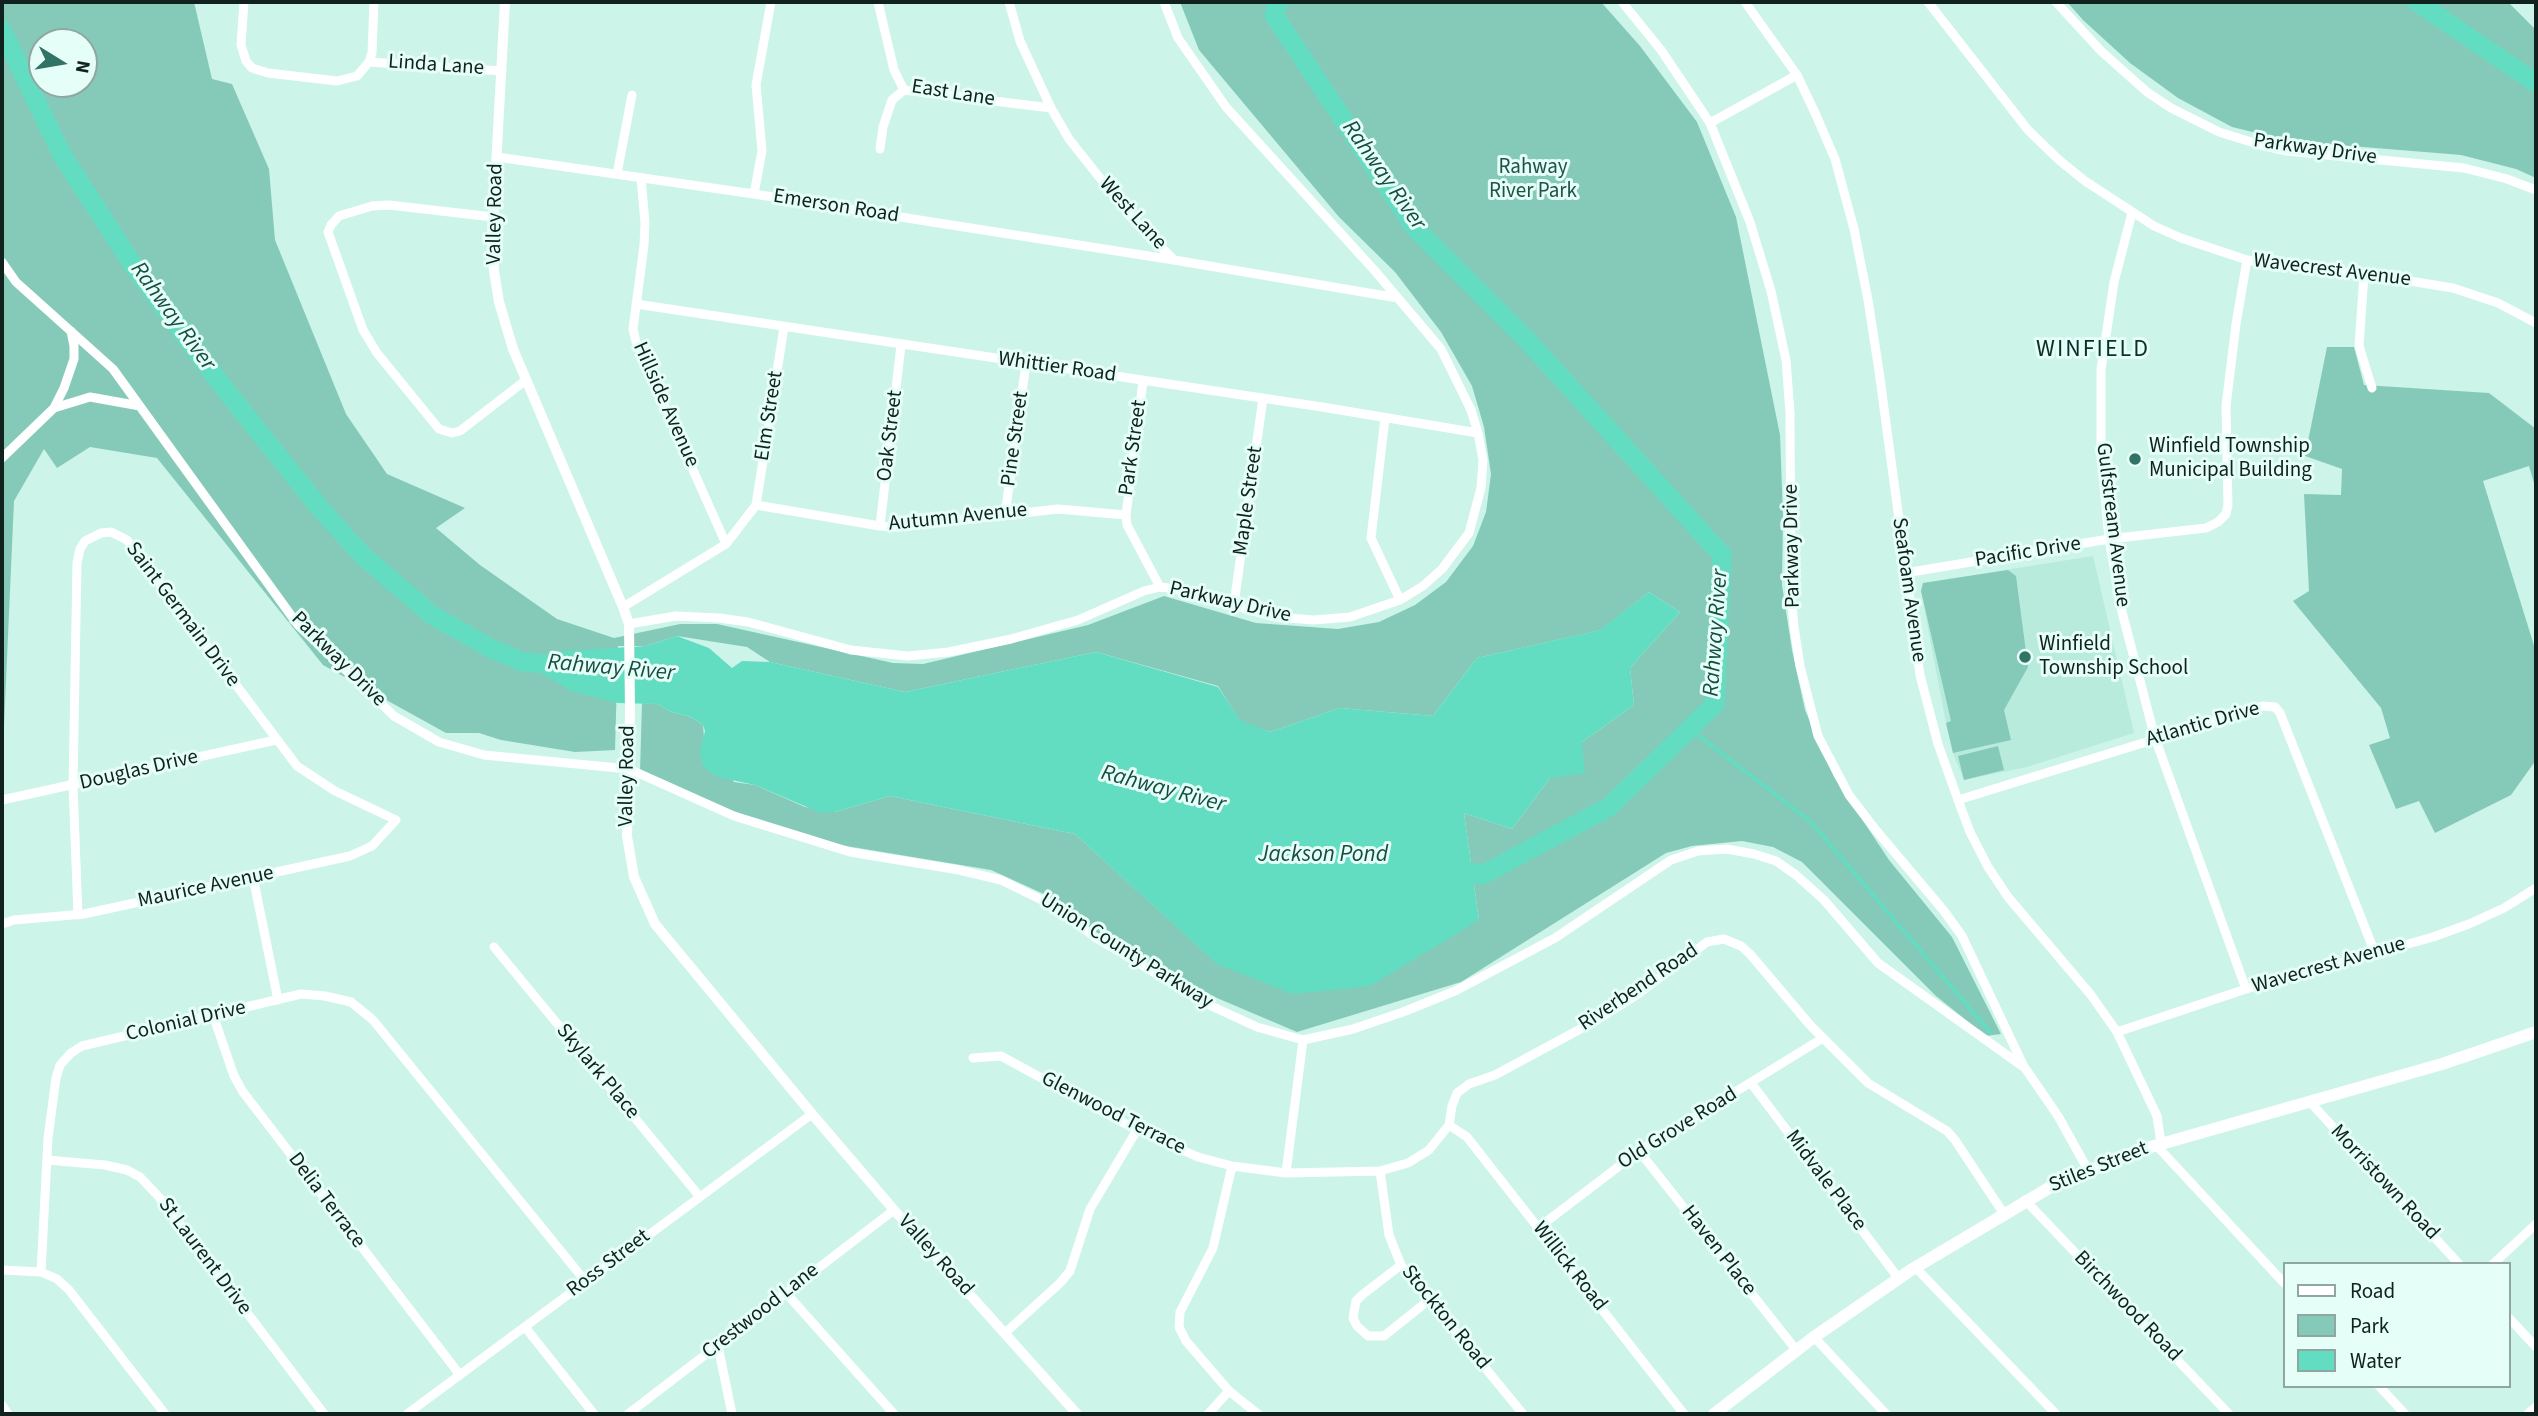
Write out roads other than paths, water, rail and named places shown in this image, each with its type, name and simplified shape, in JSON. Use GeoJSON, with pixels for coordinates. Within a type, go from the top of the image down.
{"type":"FeatureCollection","features":[{"type":"Feature","properties":{"kind":"main road","name":"Stiles Street"},"geometry":{"type":"LineString","coordinates":[[1714,1414],[1814,1337],[1915,1267],[2025,1200],[2088,1170],[2158,1144],[2506,1044],[2536,1032]]}},
{"type":"Feature","properties":{"kind":"street","name":"Linda Lane"},"geometry":{"type":"LineString","coordinates":[[244,2],[242,53],[246,61],[259,72],[337,81],[357,76],[369,62],[372,53],[374,2]]}},
{"type":"Feature","properties":{"kind":"street","name":"Valley Road"},"geometry":{"type":"LineString","coordinates":[[505,2],[494,217],[494,271],[507,332],[628,624],[630,711],[627,836],[634,877],[655,924],[894,1210],[1077,1414]]}},
{"type":"Feature","properties":{"kind":"street"},"geometry":{"type":"LineString","coordinates":[[754,194],[762,151],[756,85],[771,2]]}},
{"type":"Feature","properties":{"kind":"street","name":"East Lane"},"geometry":{"type":"LineString","coordinates":[[878,2],[894,70],[904,90],[1051,108]]}},
{"type":"Feature","properties":{"kind":"street","name":"West Lane"},"geometry":{"type":"LineString","coordinates":[[1009,2],[1020,41],[1051,108],[1069,139],[1130,216],[1174,260],[1398,298]]}},
{"type":"Feature","properties":{"kind":"street","name":"Parkway Drive"},"geometry":{"type":"LineString","coordinates":[[628,624],[676,616],[719,618],[748,622],[851,650],[908,656],[949,652],[1011,639],[1078,620],[1144,591],[1160,587],[1234,604],[1274,617],[1314,620],[1350,617],[1401,600],[1423,586],[1442,569],[1469,533],[1482,488],[1483,460],[1471,410],[1441,349],[1226,107],[1178,38],[1164,2]]}},
{"type":"Feature","properties":{"kind":"street","name":"Parkway Drive"},"geometry":{"type":"LineString","coordinates":[[1622,2],[1661,50],[1710,123],[1750,222],[1771,291],[1786,360],[1792,465],[1791,594],[1800,666],[1818,736],[1849,795],[1962,936],[2025,1068]]}},
{"type":"Feature","properties":{"kind":"street","name":"Seafoam Avenue"},"geometry":{"type":"LineString","coordinates":[[1745,2],[1797,75],[1835,159],[1854,229],[1874,336],[1920,675],[1938,744],[1958,800],[1970,832],[1988,867],[2008,897],[2091,995],[2117,1032],[2157,1116],[2158,1144]]}},
{"type":"Feature","properties":{"kind":"street","name":"Wavecrest Avenue"},"geometry":{"type":"LineString","coordinates":[[1928,2],[2028,130],[2067,167],[2132,213],[2181,239],[2247,260],[2453,288],[2498,303],[2536,323]]}},
{"type":"Feature","properties":{"kind":"street","name":"Parkway Drive"},"geometry":{"type":"LineString","coordinates":[[2056,2],[2101,51],[2147,92],[2171,108],[2219,132],[2264,146],[2311,154],[2464,168],[2536,190]]}},
{"type":"Feature","properties":{"kind":"street","name":"Linda Lane"},"geometry":{"type":"LineString","coordinates":[[369,62],[502,71]]}},
{"type":"Feature","properties":{"kind":"street"},"geometry":{"type":"LineString","coordinates":[[1710,123],[1797,75]]}},
{"type":"Feature","properties":{"kind":"street"},"geometry":{"type":"LineString","coordinates":[[880,149],[883,127],[892,100],[904,90]]}},
{"type":"Feature","properties":{"kind":"street"},"geometry":{"type":"LineString","coordinates":[[617,174],[632,95]]}},
{"type":"Feature","properties":{"kind":"street","name":"Emerson Road"},"geometry":{"type":"LineString","coordinates":[[497,157],[1174,260]]}},
{"type":"Feature","properties":{"kind":"street","name":"Hillside Avenue"},"geometry":{"type":"LineString","coordinates":[[641,178],[645,234],[633,329],[636,342],[726,544]]}},
{"type":"Feature","properties":{"kind":"street"},"geometry":{"type":"LineString","coordinates":[[494,217],[388,205],[372,206],[339,216],[328,232],[363,330],[377,353],[439,429],[452,433],[460,431],[526,380]]}},
{"type":"Feature","properties":{"kind":"street","name":"Gulfstream Avenue"},"geometry":{"type":"LineString","coordinates":[[2132,213],[2114,282],[2101,370],[2101,454],[2109,539],[2122,612],[2155,738],[2246,989]]}},
{"type":"Feature","properties":{"kind":"street","name":"Pacific Drive"},"geometry":{"type":"LineString","coordinates":[[1905,573],[2109,539],[2206,528],[2218,522],[2226,514],[2229,492],[2226,406],[2247,260]]}},
{"type":"Feature","properties":{"kind":"street","name":"Parkway Drive"},"geometry":{"type":"LineString","coordinates":[[2,262],[16,282],[44,309],[113,369],[298,625],[394,716],[439,742],[484,755],[628,769]]}},
{"type":"Feature","properties":{"kind":"street"},"geometry":{"type":"LineString","coordinates":[[2364,275],[2359,346],[2372,388]]}},
{"type":"Feature","properties":{"kind":"street","name":"Whittier Road"},"geometry":{"type":"LineString","coordinates":[[636,304],[1478,433]]}},
{"type":"Feature","properties":{"kind":"street","name":"Elm Street"},"geometry":{"type":"LineString","coordinates":[[755,505],[784,327]]}},
{"type":"Feature","properties":{"kind":"street"},"geometry":{"type":"LineString","coordinates":[[2,458],[54,408],[74,359],[70,329]]}},
{"type":"Feature","properties":{"kind":"street","name":"Oak Street"},"geometry":{"type":"LineString","coordinates":[[880,526],[901,345]]}},
{"type":"Feature","properties":{"kind":"street","name":"Pine Street"},"geometry":{"type":"LineString","coordinates":[[1005,514],[1026,364]]}},
{"type":"Feature","properties":{"kind":"street","name":"Park Street"},"geometry":{"type":"LineString","coordinates":[[1126,515],[1143,381]]}},
{"type":"Feature","properties":{"kind":"street"},"geometry":{"type":"LineString","coordinates":[[54,408],[90,397],[140,406]]}},
{"type":"Feature","properties":{"kind":"street","name":"Maple Street"},"geometry":{"type":"LineString","coordinates":[[1234,604],[1263,398]]}},
{"type":"Feature","properties":{"kind":"street"},"geometry":{"type":"LineString","coordinates":[[1385,418],[1371,538],[1401,600]]}},
{"type":"Feature","properties":{"kind":"street"},"geometry":{"type":"LineString","coordinates":[[623,607],[726,544],[755,505]]}},
{"type":"Feature","properties":{"kind":"street","name":"Autumn Avenue"},"geometry":{"type":"LineString","coordinates":[[755,505],[898,527],[1071,509],[1126,515]]}},
{"type":"Feature","properties":{"kind":"street"},"geometry":{"type":"LineString","coordinates":[[1126,515],[1127,525],[1160,587]]}},
{"type":"Feature","properties":{"kind":"street","name":"Saint Germain Drive"},"geometry":{"type":"LineString","coordinates":[[78,915],[74,786],[77,563],[85,541],[101,533],[111,532],[127,540],[297,766],[315,780],[396,820]]}},
{"type":"Feature","properties":{"kind":"street","name":"Atlantic Drive"},"geometry":{"type":"LineString","coordinates":[[1958,800],[2263,706],[2275,707],[2280,713],[2375,953]]}},
{"type":"Feature","properties":{"kind":"street","name":"Douglas Drive"},"geometry":{"type":"LineString","coordinates":[[2,800],[276,740]]}},
{"type":"Feature","properties":{"kind":"street","name":"Union County Parkway"},"geometry":{"type":"LineString","coordinates":[[628,769],[734,816],[850,852],[959,870],[1000,880],[1054,906],[1096,938],[1207,1004],[1258,1027],[1303,1040],[1353,1029],[1455,991],[1555,938],[1671,860],[1698,851],[1727,849],[1754,853],[1776,861],[1797,875],[1824,900],[1878,963],[2025,1068],[2058,1116],[2088,1170]]}},
{"type":"Feature","properties":{"kind":"street","name":"Maurice Avenue"},"geometry":{"type":"LineString","coordinates":[[2,924],[14,920],[78,915],[357,853],[372,846],[396,820]]}},
{"type":"Feature","properties":{"kind":"street"},"geometry":{"type":"LineString","coordinates":[[253,877],[278,1000]]}},
{"type":"Feature","properties":{"kind":"street","name":"Wavecrest Avenue"},"geometry":{"type":"LineString","coordinates":[[2117,1032],[2246,989],[2469,924],[2504,908],[2536,888]]}},
{"type":"Feature","properties":{"kind":"street","name":"Riverbend Road"},"geometry":{"type":"LineString","coordinates":[[1380,1171],[1408,1163],[1429,1150],[1449,1125],[1457,1093],[1469,1084],[1495,1075],[1597,1020],[1714,939],[1732,941],[1750,954],[1823,1038],[1868,1083],[1947,1131],[2004,1214]]}},
{"type":"Feature","properties":{"kind":"street","name":"Skylark Place"},"geometry":{"type":"LineString","coordinates":[[494,947],[700,1197]]}},
{"type":"Feature","properties":{"kind":"street","name":"Colonial Drive"},"geometry":{"type":"LineString","coordinates":[[41,1272],[47,1160],[56,1078],[60,1065],[71,1053],[82,1046],[301,994],[351,1002],[373,1020],[586,1282]]}},
{"type":"Feature","properties":{"kind":"street","name":"Delia Terrace"},"geometry":{"type":"LineString","coordinates":[[213,1015],[234,1076],[243,1092],[460,1375]]}},
{"type":"Feature","properties":{"kind":"street","name":"Old Grove Road"},"geometry":{"type":"LineString","coordinates":[[1538,1228],[1639,1151],[1823,1038]]}},
{"type":"Feature","properties":{"kind":"street"},"geometry":{"type":"LineString","coordinates":[[1286,1173],[1303,1040]]}},
{"type":"Feature","properties":{"kind":"street","name":"Glenwood Terrace"},"geometry":{"type":"LineString","coordinates":[[973,1058],[1001,1056],[1137,1130],[1198,1157],[1232,1166],[1286,1173],[1380,1171]]}},
{"type":"Feature","properties":{"kind":"street","name":"Midvale Place"},"geometry":{"type":"LineString","coordinates":[[1751,1083],[1899,1279]]}},
{"type":"Feature","properties":{"kind":"street","name":"Morristown Road"},"geometry":{"type":"LineString","coordinates":[[2310,1102],[2457,1262]]}},
{"type":"Feature","properties":{"kind":"street","name":"Ross Street"},"geometry":{"type":"LineString","coordinates":[[407,1414],[812,1114]]}},
{"type":"Feature","properties":{"kind":"street","name":"Willick Road"},"geometry":{"type":"LineString","coordinates":[[1449,1125],[1467,1137],[1684,1414]]}},
{"type":"Feature","properties":{"kind":"street"},"geometry":{"type":"LineString","coordinates":[[1005,1333],[1060,1283],[1070,1270],[1090,1209],[1137,1130]]}},
{"type":"Feature","properties":{"kind":"street"},"geometry":{"type":"LineString","coordinates":[[2158,1144],[2282,1281]]}},
{"type":"Feature","properties":{"kind":"street","name":"Haven Place"},"geometry":{"type":"LineString","coordinates":[[1639,1151],[1797,1351]]}},
{"type":"Feature","properties":{"kind":"street","name":"St Laurent Drive"},"geometry":{"type":"LineString","coordinates":[[47,1160],[105,1165],[127,1170],[140,1177],[159,1197],[324,1414]]}},
{"type":"Feature","properties":{"kind":"street"},"geometry":{"type":"LineString","coordinates":[[1232,1166],[1213,1248],[1179,1318],[1181,1333],[1186,1341],[1229,1391],[1258,1414]]}},
{"type":"Feature","properties":{"kind":"street","name":"Stockton Road"},"geometry":{"type":"LineString","coordinates":[[1380,1171],[1389,1235],[1401,1265],[1520,1410]]}},
{"type":"Feature","properties":{"kind":"street","name":"Birchwood Road"},"geometry":{"type":"LineString","coordinates":[[2025,1200],[2229,1414]]}},
{"type":"Feature","properties":{"kind":"street","name":"Crestwood Lane"},"geometry":{"type":"LineString","coordinates":[[628,1414],[894,1210]]}},
{"type":"Feature","properties":{"kind":"street"},"geometry":{"type":"LineString","coordinates":[[2495,1262],[2536,1224]]}},
{"type":"Feature","properties":{"kind":"street"},"geometry":{"type":"LineString","coordinates":[[1401,1265],[1356,1301],[1353,1318],[1357,1326],[1368,1336],[1384,1336],[1429,1300]]}},
{"type":"Feature","properties":{"kind":"street"},"geometry":{"type":"LineString","coordinates":[[1915,1267],[2056,1414]]}},
{"type":"Feature","properties":{"kind":"street"},"geometry":{"type":"LineString","coordinates":[[2,1270],[41,1272],[57,1279],[69,1290],[162,1413]]}},
{"type":"Feature","properties":{"kind":"street"},"geometry":{"type":"LineString","coordinates":[[786,1293],[894,1414]]}},
{"type":"Feature","properties":{"kind":"street"},"geometry":{"type":"LineString","coordinates":[[2510,1319],[2536,1347]]}},
{"type":"Feature","properties":{"kind":"street"},"geometry":{"type":"LineString","coordinates":[[525,1327],[594,1414]]}},
{"type":"Feature","properties":{"kind":"street"},"geometry":{"type":"LineString","coordinates":[[1814,1337],[1886,1414]]}},
{"type":"Feature","properties":{"kind":"street"},"geometry":{"type":"LineString","coordinates":[[718,1346],[732,1414]]}},
{"type":"Feature","properties":{"kind":"street"},"geometry":{"type":"LineString","coordinates":[[2381,1388],[2405,1414]]}},
{"type":"Feature","properties":{"kind":"street"},"geometry":{"type":"LineString","coordinates":[[1208,1414],[1229,1391]]}},
{"type":"Feature","properties":{"kind":"street"},"geometry":{"type":"LineString","coordinates":[[2,1405],[8,1414]]}},
{"type":"Feature","properties":{"kind":"street"},"geometry":{"type":"LineString","coordinates":[[2528,1414],[2536,1407]]}},
{"type":"Feature","properties":{"kind":"street"},"geometry":{"type":"LineString","coordinates":[[1507,1414],[1520,1410]]}},
{"type":"Feature","properties":{"kind":"water","name":"Jackson Pond"},"geometry":{"type":"Polygon","coordinates":[[[1649,592],[1680,612],[1630,668],[1634,705],[1582,742],[1585,773],[1550,778],[1512,829],[1464,813],[1479,920],[1370,986],[1293,994],[1217,964],[1075,834],[890,796],[835,812],[821,813],[755,785],[710,773],[702,763],[700,752],[705,731],[703,725],[691,717],[672,712],[657,704],[618,703],[571,691],[523,662],[565,651],[646,646],[677,636],[709,648],[732,668],[742,661],[770,662],[905,692],[1096,652],[1218,687],[1240,720],[1270,732],[1340,708],[1433,716],[1477,658],[1600,630],[1649,592]]]}},
{"type":"Feature","properties":{"kind":"waterway","name":"Rahway River"},"geometry":{"type":"LineString","coordinates":[[1278,2],[1274,15],[1415,228],[1527,340],[1722,555],[1715,704],[1609,807],[1482,875],[1446,865]]}},
{"type":"Feature","properties":{"kind":"waterway","name":"Rahway River"},"geometry":{"type":"LineString","coordinates":[[2417,2],[2536,83]]}},
{"type":"Feature","properties":{"kind":"waterway","name":"Rahway River"},"geometry":{"type":"LineString","coordinates":[[2,30],[62,155],[133,265],[220,383],[319,507],[363,556],[432,615],[492,649],[523,662],[549,664]]}},
{"type":"Feature","properties":{"kind":"waterway"},"geometry":{"type":"LineString","coordinates":[[1690,729],[1810,821],[1990,1032]]}},
{"type":"Feature","properties":{"kind":"place","name":"Winfield Township Municipal Building"},"geometry":{"type":"Point","coordinates":[2135,459]}},
{"type":"Feature","properties":{"kind":"place","name":"Winfield Township School"},"geometry":{"type":"Point","coordinates":[2025,657]}},
{"type":"Feature","properties":{"kind":"district","name":"WINFIELD"},"geometry":{"type":"Point","coordinates":[2093,351]}},
{"type":"Feature","properties":{"kind":"park label","name":"Rahway River Park"},"geometry":{"type":"Point","coordinates":[1533,180]}}]}
